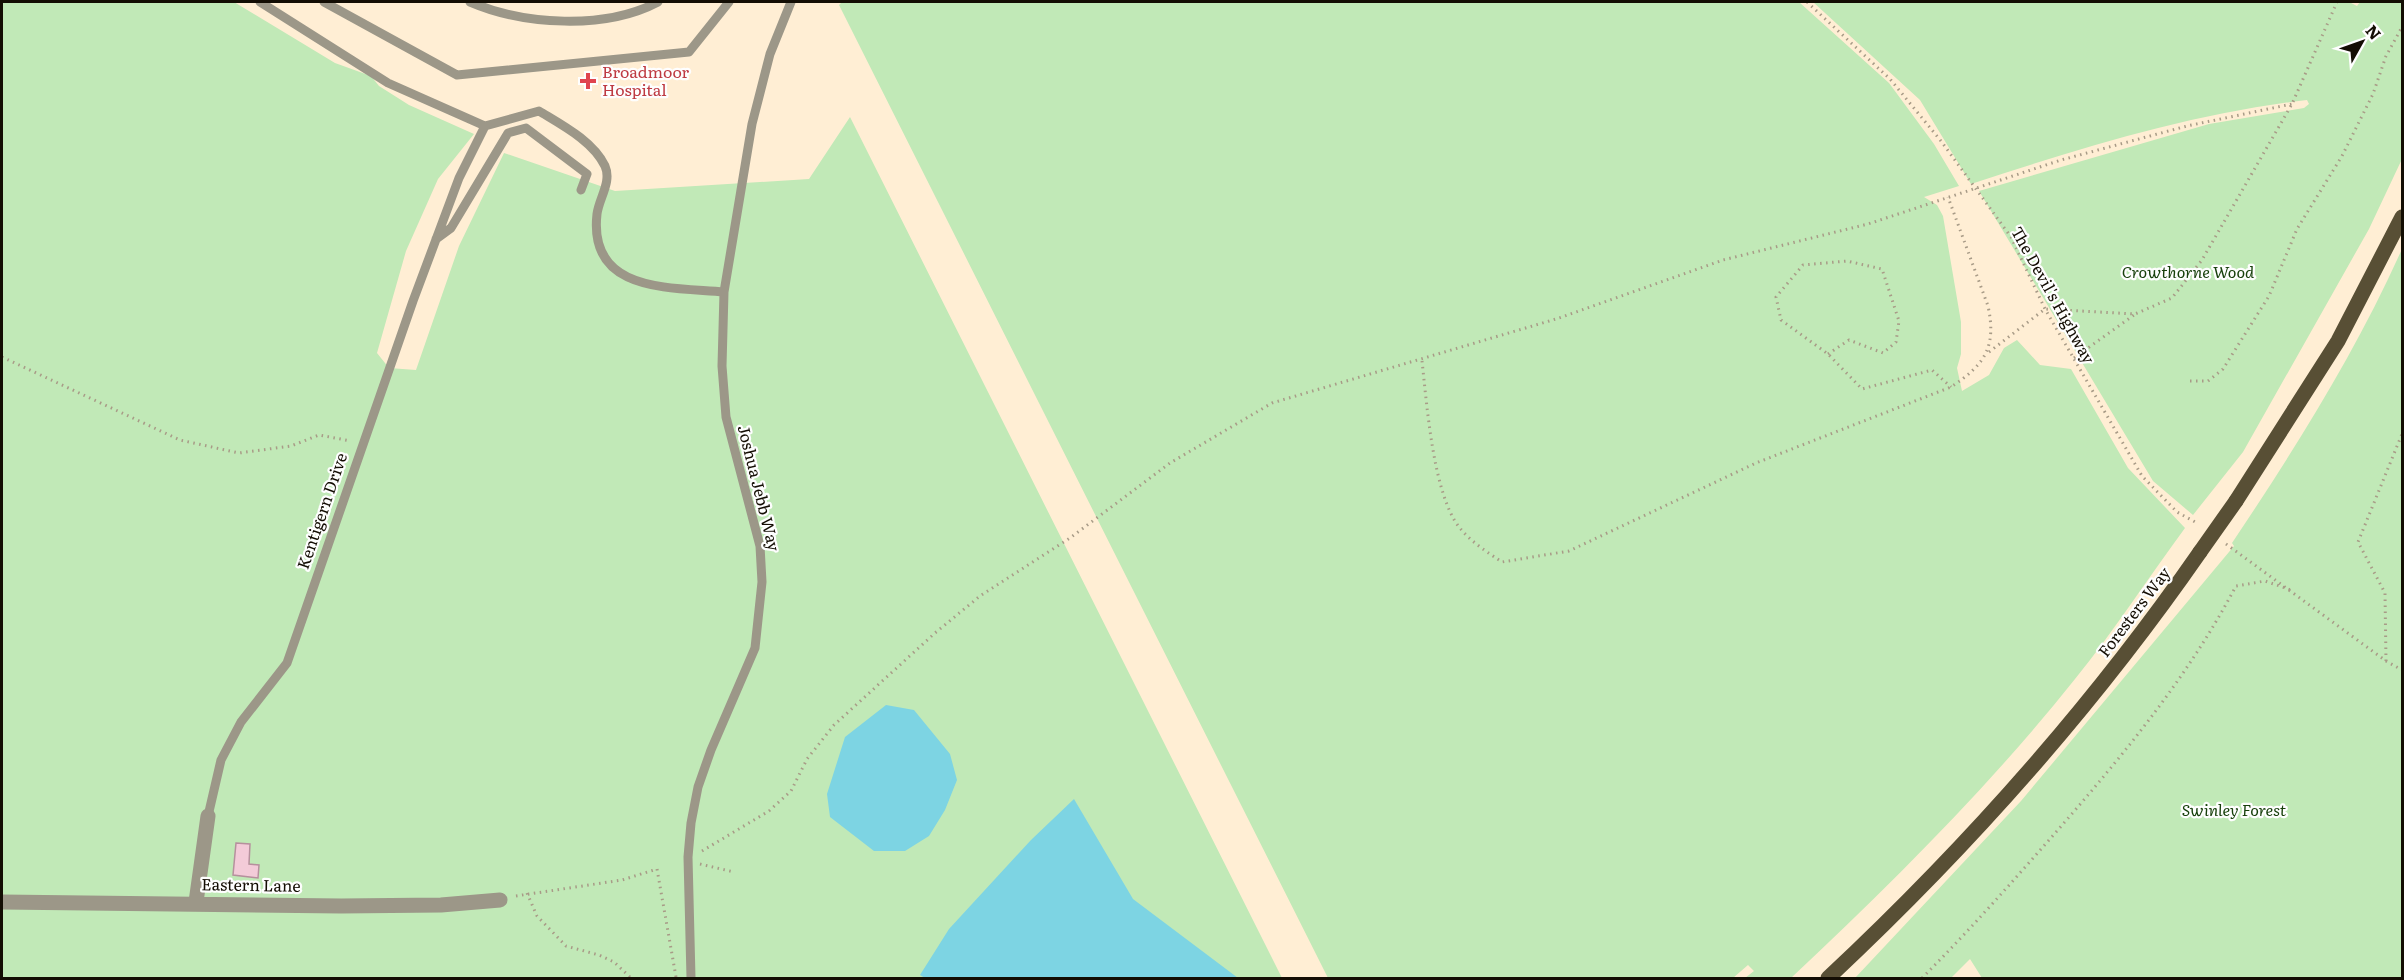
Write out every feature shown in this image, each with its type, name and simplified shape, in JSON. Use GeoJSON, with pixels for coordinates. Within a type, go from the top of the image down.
{"type":"FeatureCollection","features":[{"type":"Feature","properties":{"kind":"main road","name":"Foresters Way"},"geometry":{"type":"LineString","coordinates":[[1828,978],[1926,884],[1994,813],[2101,686],[2236,501],[2338,341],[2403,217]]}},
{"type":"Feature","properties":{"kind":"street","name":"Kentigern Drive"},"geometry":{"type":"LineString","coordinates":[[196,902],[208,816]]}},
{"type":"Feature","properties":{"kind":"street","name":"Eastern Lane"},"geometry":{"type":"LineString","coordinates":[[2,902],[196,902],[341,906],[441,905],[500,900]]}},
{"type":"Feature","properties":{"kind":"lane"},"geometry":{"type":"LineString","coordinates":[[260,2],[388,83],[485,126],[539,111],[569,129],[597,154],[606,168],[608,178],[597,213],[597,237],[600,252],[608,264],[624,276],[645,284],[724,292]]}},
{"type":"Feature","properties":{"kind":"lane"},"geometry":{"type":"LineString","coordinates":[[324,2],[457,75],[689,52],[729,2]]}},
{"type":"Feature","properties":{"kind":"lane"},"geometry":{"type":"LineString","coordinates":[[470,2],[528,17],[574,20],[619,16],[658,2]]}},
{"type":"Feature","properties":{"kind":"lane","name":"Joshua Jebb Way"},"geometry":{"type":"LineString","coordinates":[[691,978],[688,857],[698,787],[754,648],[762,582],[760,546],[726,417],[722,366],[724,292],[752,124],[770,54],[791,2]]}},
{"type":"Feature","properties":{"kind":"lane","name":"Kentigern Drive"},"geometry":{"type":"LineString","coordinates":[[208,816],[221,760],[241,722],[287,663],[436,239],[459,178],[485,126]]}},
{"type":"Feature","properties":{"kind":"lane"},"geometry":{"type":"LineString","coordinates":[[436,239],[451,228],[507,133],[526,128],[587,174],[581,190]]}},
{"type":"Feature","properties":{"kind":"path","name":"The Devil's Highway"},"geometry":{"type":"LineString","coordinates":[[1807,2],[1890,79],[1941,141],[2011,237],[2045,309],[2142,476],[2177,512],[2197,523]]}},
{"type":"Feature","properties":{"kind":"path"},"geometry":{"type":"LineString","coordinates":[[2073,358],[2135,314],[2172,298],[2202,260],[2292,104],[2337,2]]}},
{"type":"Feature","properties":{"kind":"path"},"geometry":{"type":"LineString","coordinates":[[2190,381],[2208,381],[2223,369],[2269,296],[2297,230],[2342,156],[2373,94],[2386,56],[2403,27]]}},
{"type":"Feature","properties":{"kind":"path"},"geometry":{"type":"LineString","coordinates":[[702,851],[769,811],[791,791],[807,759],[834,725],[935,633],[980,596],[1084,528],[1170,463],[1272,403],[1556,320],[1723,261],[1868,224],[2061,160],[2176,129],[2292,104]]}},
{"type":"Feature","properties":{"kind":"path"},"geometry":{"type":"LineString","coordinates":[[1948,197],[1988,306],[1992,325],[1988,353]]}},
{"type":"Feature","properties":{"kind":"path"},"geometry":{"type":"LineString","coordinates":[[1827,354],[1849,340],[1883,353],[1896,342],[1899,321],[1882,268],[1847,261],[1803,265],[1776,297],[1781,320],[1827,354],[1862,389],[1932,370],[1951,387]]}},
{"type":"Feature","properties":{"kind":"path"},"geometry":{"type":"LineString","coordinates":[[1422,361],[1433,453],[1446,498],[1458,526],[1480,548],[1502,562],[1569,550],[1756,463],[1951,387],[1974,372],[1988,353],[2045,309],[2135,314]]}},
{"type":"Feature","properties":{"kind":"path"},"geometry":{"type":"LineString","coordinates":[[2,357],[180,440],[239,453],[291,446],[320,435],[364,443]]}},
{"type":"Feature","properties":{"kind":"path"},"geometry":{"type":"LineString","coordinates":[[2386,661],[2385,593],[2358,542],[2403,434]]}},
{"type":"Feature","properties":{"kind":"path"},"geometry":{"type":"LineString","coordinates":[[2226,543],[2386,661],[2403,670]]}},
{"type":"Feature","properties":{"kind":"path"},"geometry":{"type":"LineString","coordinates":[[1922,978],[1979,921],[2123,755],[2162,706],[2211,634],[2236,586],[2265,581],[2294,591]]}},
{"type":"Feature","properties":{"kind":"path"},"geometry":{"type":"LineString","coordinates":[[688,857],[705,866],[734,872]]}},
{"type":"Feature","properties":{"kind":"path"},"geometry":{"type":"LineString","coordinates":[[631,978],[614,962],[599,955],[566,946],[537,916],[527,893],[622,880],[657,868],[676,978]]}},
{"type":"Feature","properties":{"kind":"green space"},"geometry":{"type":"Polygon","coordinates":[[[2,2],[234,2],[335,63],[371,76],[379,86],[409,105],[474,134],[438,179],[406,251],[377,353],[389,368],[416,370],[459,246],[504,153],[615,191],[809,179],[850,117],[1282,978],[2,978],[2,2]]]}},
{"type":"Feature","properties":{"kind":"green space"},"geometry":{"type":"Polygon","coordinates":[[[842,2],[1799,2],[1889,83],[1934,144],[1959,186],[1924,197],[1937,205],[1943,216],[1961,322],[1961,354],[1957,368],[1962,391],[1989,375],[2004,348],[2017,340],[2040,365],[2071,369],[2128,468],[2185,528],[2089,661],[2008,758],[1902,871],[1791,978],[1745,978],[1754,971],[1748,965],[1733,978],[1328,978],[839,5],[842,2]]]}},
{"type":"Feature","properties":{"kind":"green space","name":"Crowthorne Wood"},"geometry":{"type":"Polygon","coordinates":[[[1813,2],[2349,2],[2357,6],[2360,2],[2402,2],[2402,159],[2369,229],[2243,452],[2193,515],[2153,481],[1979,191],[2209,124],[2304,108],[2309,104],[2307,100],[2222,114],[2138,133],[1971,184],[1920,100],[1813,2]]]}},
{"type":"Feature","properties":{"kind":"green space","name":"Swinley Forest"},"geometry":{"type":"Polygon","coordinates":[[[2402,249],[2402,978],[1982,978],[1970,959],[1951,978],[1855,978],[2021,801],[2234,546],[2232,543],[2279,472],[2345,363],[2402,249]]]}},
{"type":"Feature","properties":{"kind":"water"},"geometry":{"type":"Polygon","coordinates":[[[886,705],[914,710],[950,754],[957,780],[945,810],[929,836],[905,851],[874,851],[830,817],[827,794],[845,737],[886,705]]]}},
{"type":"Feature","properties":{"kind":"water"},"geometry":{"type":"Polygon","coordinates":[[[1074,799],[1133,899],[1238,978],[925,978],[920,975],[949,929],[1031,840],[1074,799]]]}},
{"type":"Feature","properties":{"kind":"building"},"geometry":{"type":"Polygon","coordinates":[[[236,843],[250,844],[249,864],[259,865],[258,878],[233,875],[236,843]]]}},
{"type":"Feature","properties":{"kind":"place","name":"Broadmoor Hospital"},"geometry":{"type":"Point","coordinates":[588,81]}}]}
